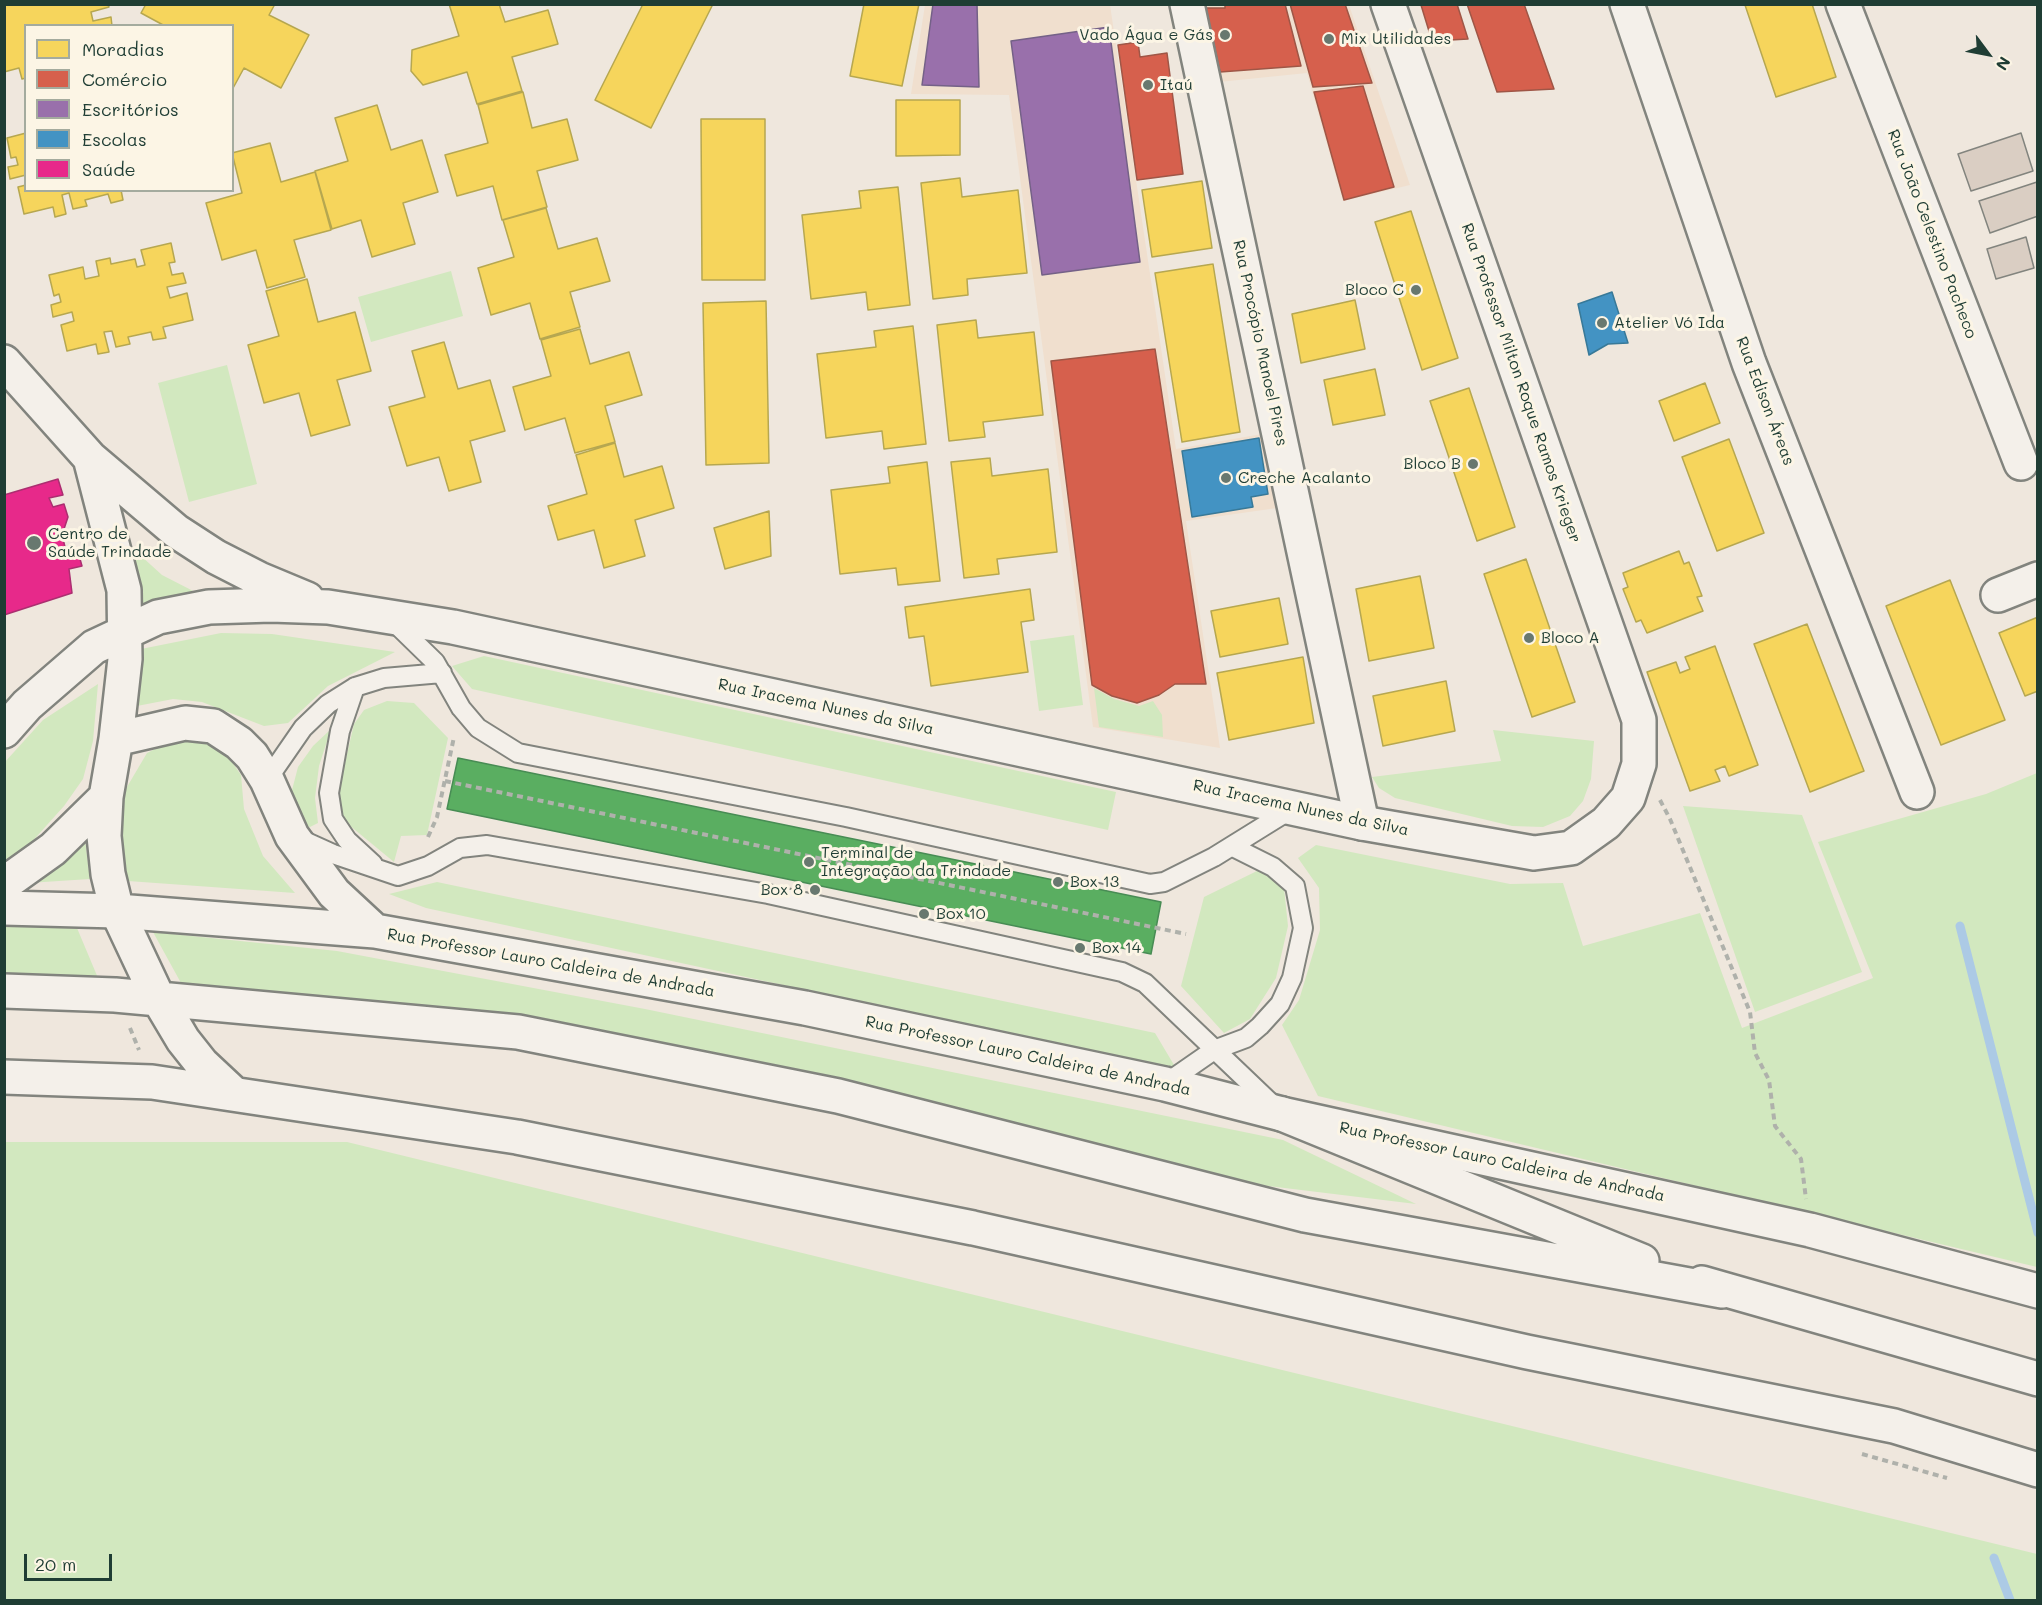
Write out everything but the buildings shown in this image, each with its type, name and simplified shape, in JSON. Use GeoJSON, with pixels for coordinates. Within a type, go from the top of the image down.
{"type":"FeatureCollection","features":[{"type":"Feature","properties":{"kind":"main road","name":"Rua Procópio Manoel Pires"},"geometry":{"type":"LineString","coordinates":[[1187,4],[1362,823]]}},
{"type":"Feature","properties":{"kind":"main road","name":"Rua Professor Milton Roque Ramos Krieger"},"geometry":{"type":"LineString","coordinates":[[1388,4],[1640,720],[1639,764]]}},
{"type":"Feature","properties":{"kind":"main road","name":"Rua Edison Áreas"},"geometry":{"type":"LineString","coordinates":[[1627,4],[1749,363],[1917,792]]}},
{"type":"Feature","properties":{"kind":"main road","name":"Rua João Celestino Pacheco"},"geometry":{"type":"LineString","coordinates":[[1843,4],[2021,464]]}},
{"type":"Feature","properties":{"kind":"main road"},"geometry":{"type":"LineString","coordinates":[[4,362],[90,458],[176,531],[216,557],[259,579],[328,607]]}},
{"type":"Feature","properties":{"kind":"main road"},"geometry":{"type":"LineString","coordinates":[[90,458],[124,590],[126,630],[116,739],[106,797],[104,836],[107,864],[117,911],[159,998],[189,1048],[233,1093]]}},
{"type":"Feature","properties":{"kind":"main road"},"geometry":{"type":"LineString","coordinates":[[1998,595],[2037,579]]}},
{"type":"Feature","properties":{"kind":"main road","name":"Rua Iracema Nunes da Silva"},"geometry":{"type":"LineString","coordinates":[[4,731],[27,705],[94,647],[126,630],[158,617],[209,607],[271,605],[328,607],[386,614],[1362,823],[1534,853],[1571,848],[1606,824],[1628,798],[1639,764]]}},
{"type":"Feature","properties":{"kind":"main road"},"geometry":{"type":"LineString","coordinates":[[116,739],[185,723],[213,726],[245,750],[267,780],[292,836],[334,893],[375,931]]}},
{"type":"Feature","properties":{"kind":"main road"},"geometry":{"type":"LineString","coordinates":[[4,884],[53,849],[106,797]]}},
{"type":"Feature","properties":{"kind":"main road","name":"Rua Professor Lauro Caldeira de Andrada"},"geometry":{"type":"LineString","coordinates":[[4,908],[117,911],[375,931],[805,1008],[1165,1084],[1282,1114],[1810,1230],[2037,1291]]}},
{"type":"Feature","properties":{"kind":"main road"},"geometry":{"type":"LineString","coordinates":[[4,991],[159,998],[518,1032],[838,1096],[1305,1215],[1722,1290]]}},
{"type":"Feature","properties":{"kind":"main road"},"geometry":{"type":"LineString","coordinates":[[4,1077],[152,1082],[517,1137],[973,1228],[1527,1352],[1894,1426],[2037,1470]]}},
{"type":"Feature","properties":{"kind":"main road"},"geometry":{"type":"LineString","coordinates":[[1282,1114],[1535,1219],[1722,1290],[2037,1379]]}},
{"type":"Feature","properties":{"kind":"lane"},"geometry":{"type":"LineString","coordinates":[[386,614],[425,650],[442,673],[461,708],[478,728],[518,753],[846,817],[1150,884],[1164,882],[1233,847],[1293,808]]}},
{"type":"Feature","properties":{"kind":"lane"},"geometry":{"type":"LineString","coordinates":[[267,780],[303,729],[328,704],[355,687],[384,678],[442,673]]}},
{"type":"Feature","properties":{"kind":"lane"},"geometry":{"type":"LineString","coordinates":[[355,687],[340,731],[329,794],[333,819],[347,840],[385,872]]}},
{"type":"Feature","properties":{"kind":"lane"},"geometry":{"type":"LineString","coordinates":[[292,836],[333,854],[398,876],[428,866],[460,848],[487,845],[768,894],[1122,972],[1145,983],[1282,1114]]}},
{"type":"Feature","properties":{"kind":"lane"},"geometry":{"type":"LineString","coordinates":[[1165,1084],[1214,1050],[1246,1038],[1280,1004],[1292,978],[1303,928],[1295,886],[1273,867],[1233,847]]}},
{"type":"Feature","properties":{"kind":"path"},"geometry":{"type":"LineString","coordinates":[[1639,764],[1671,819],[1750,1012],[1755,1053],[1769,1080],[1775,1126],[1801,1159],[1810,1230]]}},
{"type":"Feature","properties":{"kind":"path"},"geometry":{"type":"LineString","coordinates":[[385,872],[430,834],[437,817],[445,781],[1186,934]]}},
{"type":"Feature","properties":{"kind":"path"},"geometry":{"type":"LineString","coordinates":[[128,1025],[139,1050]]}},
{"type":"Feature","properties":{"kind":"shaded area"},"geometry":{"type":"Polygon","coordinates":[[[925,5],[1110,5],[1176,449],[1262,434],[1277,508],[1186,521],[1220,748],[1093,727],[1009,95],[911,94],[925,5]]]}},
{"type":"Feature","properties":{"kind":"shaded area"},"geometry":{"type":"Polygon","coordinates":[[[1202,5],[1349,5],[1410,185],[1343,201],[1307,73],[1219,82],[1202,5]]]}},
{"type":"Feature","properties":{"kind":"green space"},"geometry":{"type":"Polygon","coordinates":[[[451,271],[463,316],[371,342],[358,297],[451,271]]]}},
{"type":"Feature","properties":{"kind":"green space"},"geometry":{"type":"Polygon","coordinates":[[[227,365],[257,484],[189,502],[158,383],[227,365]]]}},
{"type":"Feature","properties":{"kind":"green space"},"geometry":{"type":"Polygon","coordinates":[[[129,545],[162,575],[199,594],[142,606],[129,545]]]}},
{"type":"Feature","properties":{"kind":"green space"},"geometry":{"type":"Polygon","coordinates":[[[221,633],[272,634],[395,652],[328,686],[288,723],[264,726],[202,702],[173,699],[137,706],[141,649],[221,633]]]}},
{"type":"Feature","properties":{"kind":"green space"},"geometry":{"type":"Polygon","coordinates":[[[1074,635],[1083,705],[1039,711],[1030,641],[1074,635]]]}},
{"type":"Feature","properties":{"kind":"green space"},"geometry":{"type":"Polygon","coordinates":[[[484,656],[1116,792],[1108,830],[472,689],[452,666],[484,656]]]}},
{"type":"Feature","properties":{"kind":"green space"},"geometry":{"type":"Polygon","coordinates":[[[98,684],[93,741],[83,779],[64,806],[21,854],[5,861],[4,763],[43,720],[98,684]]]}},
{"type":"Feature","properties":{"kind":"green space"},"geometry":{"type":"Polygon","coordinates":[[[1094,688],[1114,699],[1139,706],[1153,701],[1162,715],[1163,737],[1099,727],[1094,688]]]}},
{"type":"Feature","properties":{"kind":"green space"},"geometry":{"type":"Polygon","coordinates":[[[387,701],[414,703],[448,738],[427,835],[401,836],[394,862],[349,825],[335,806],[354,724],[364,710],[387,701]]]}},
{"type":"Feature","properties":{"kind":"green space"},"geometry":{"type":"Polygon","coordinates":[[[331,729],[319,766],[315,798],[318,823],[310,827],[302,825],[295,811],[291,794],[298,767],[313,746],[331,729]]]}},
{"type":"Feature","properties":{"kind":"green space"},"geometry":{"type":"Polygon","coordinates":[[[1493,730],[1594,741],[1591,779],[1583,801],[1570,816],[1543,827],[1512,826],[1395,798],[1379,788],[1372,777],[1501,761],[1493,730]]]}},
{"type":"Feature","properties":{"kind":"green space"},"geometry":{"type":"Polygon","coordinates":[[[196,737],[228,756],[241,775],[244,809],[263,856],[295,893],[128,881],[118,834],[124,792],[147,753],[173,740],[196,737]]]}},
{"type":"Feature","properties":{"kind":"green space"},"geometry":{"type":"Polygon","coordinates":[[[2037,773],[2037,1267],[1318,1096],[1282,1025],[1299,1000],[1320,930],[1319,888],[1298,858],[1316,845],[1510,884],[1563,883],[1583,946],[1700,913],[1742,1028],[1873,978],[1818,842],[1986,794],[2037,773]]]}},
{"type":"Feature","properties":{"kind":"green space"},"geometry":{"type":"Polygon","coordinates":[[[1683,806],[1802,815],[1862,972],[1755,1012],[1683,806]]]}},
{"type":"Feature","properties":{"kind":"green space"},"geometry":{"type":"Polygon","coordinates":[[[85,840],[90,879],[28,883],[85,840]]]}},
{"type":"Feature","properties":{"kind":"green space"},"geometry":{"type":"Polygon","coordinates":[[[1259,870],[1284,888],[1288,926],[1276,978],[1250,1019],[1224,1033],[1181,986],[1204,897],[1259,870]]]}},
{"type":"Feature","properties":{"kind":"green space"},"geometry":{"type":"Polygon","coordinates":[[[437,882],[1155,1033],[1177,1070],[426,908],[389,894],[437,882]]]}},
{"type":"Feature","properties":{"kind":"green space"},"geometry":{"type":"Polygon","coordinates":[[[5,925],[77,928],[98,978],[5,975],[5,925]]]}},
{"type":"Feature","properties":{"kind":"green space"},"geometry":{"type":"Polygon","coordinates":[[[153,932],[337,951],[645,1009],[1283,1140],[1416,1204],[1219,1180],[547,1025],[181,983],[153,932]]]}},
{"type":"Feature","properties":{"kind":"green space"},"geometry":{"type":"Polygon","coordinates":[[[4,1142],[347,1142],[2037,1554],[2037,1600],[5,1600],[4,1142]]]}},
{"type":"Feature","properties":{"kind":"waterway"},"geometry":{"type":"LineString","coordinates":[[1960,926],[2038,1233]]}},
{"type":"Feature","properties":{"kind":"waterway"},"geometry":{"type":"LineString","coordinates":[[1994,1558],[2010,1600]]}},
{"type":"Feature","properties":{"kind":"place","name":"Vado Água e Gás"},"geometry":{"type":"Point","coordinates":[1225,35]}},
{"type":"Feature","properties":{"kind":"place","name":"Mix Utilidades"},"geometry":{"type":"Point","coordinates":[1329,39]}},
{"type":"Feature","properties":{"kind":"place","name":"Itaú"},"geometry":{"type":"Point","coordinates":[1148,85]}},
{"type":"Feature","properties":{"kind":"place","name":"Bloco C"},"geometry":{"type":"Point","coordinates":[1416,290]}},
{"type":"Feature","properties":{"kind":"place","name":"Atelier Vó Ida"},"geometry":{"type":"Point","coordinates":[1602,323]}},
{"type":"Feature","properties":{"kind":"place","name":"Bloco B"},"geometry":{"type":"Point","coordinates":[1473,464]}},
{"type":"Feature","properties":{"kind":"place","name":"Creche Acalanto"},"geometry":{"type":"Point","coordinates":[1226,478]}},
{"type":"Feature","properties":{"kind":"place","name":"Centro de Saúde Trindade"},"geometry":{"type":"Point","coordinates":[34,543]}},
{"type":"Feature","properties":{"kind":"place","name":"Bloco A"},"geometry":{"type":"Point","coordinates":[1529,638]}},
{"type":"Feature","properties":{"kind":"place","name":"Terminal de Integração da Trindade"},"geometry":{"type":"Point","coordinates":[809,862]}},
{"type":"Feature","properties":{"kind":"place","name":"Box 13"},"geometry":{"type":"Point","coordinates":[1058,882]}},
{"type":"Feature","properties":{"kind":"place","name":"Box 8"},"geometry":{"type":"Point","coordinates":[815,890]}},
{"type":"Feature","properties":{"kind":"place","name":"Box 10"},"geometry":{"type":"Point","coordinates":[924,914]}},
{"type":"Feature","properties":{"kind":"place","name":"Box 14"},"geometry":{"type":"Point","coordinates":[1080,948]}}]}
